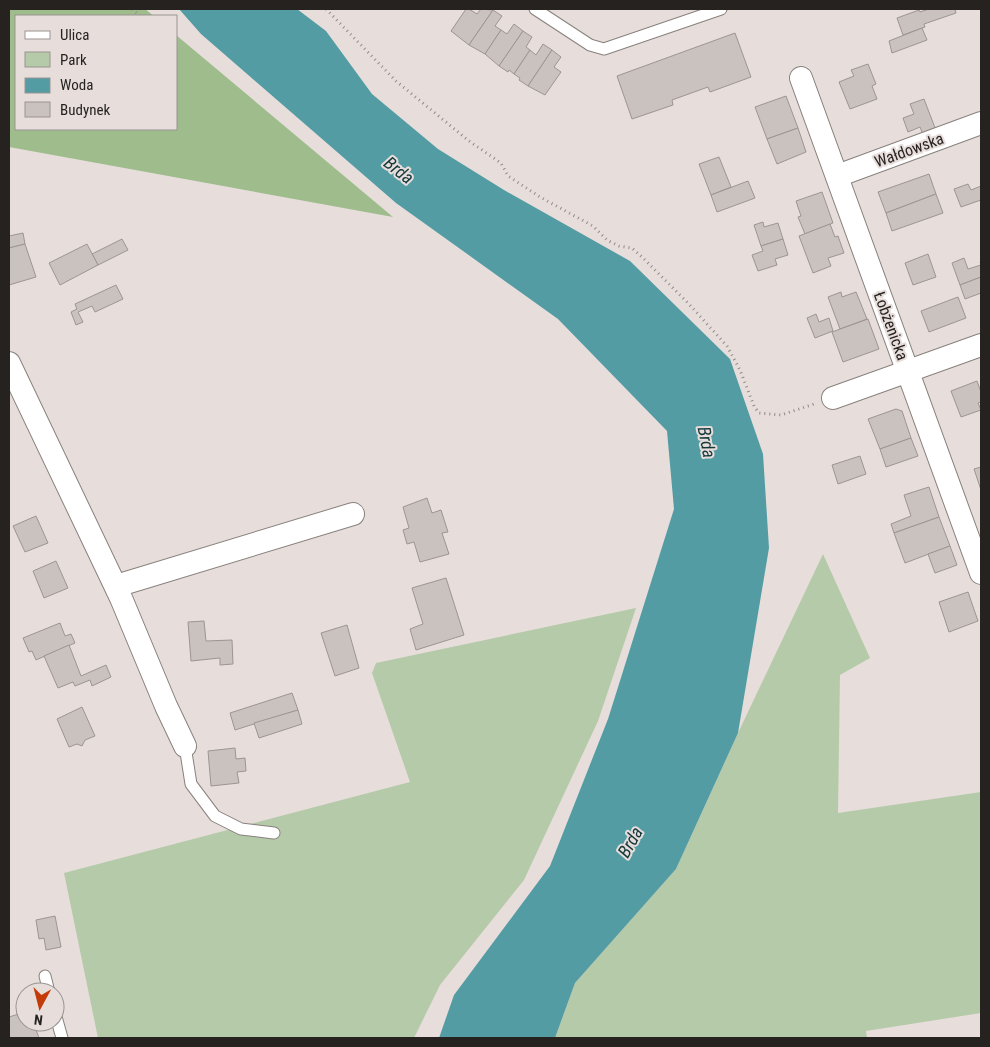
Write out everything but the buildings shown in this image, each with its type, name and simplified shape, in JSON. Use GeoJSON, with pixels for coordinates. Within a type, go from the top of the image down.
{"type":"FeatureCollection","features":[{"type":"Feature","properties":{"kind":"street","name":"Łobżenicka"},"geometry":{"type":"LineString","coordinates":[[801,78],[981,573]]}},
{"type":"Feature","properties":{"kind":"street","name":"Wałdowska"},"geometry":{"type":"LineString","coordinates":[[837,176],[981,123]]}},
{"type":"Feature","properties":{"kind":"street"},"geometry":{"type":"LineString","coordinates":[[834,398],[981,345]]}},
{"type":"Feature","properties":{"kind":"street"},"geometry":{"type":"LineString","coordinates":[[9,363],[116,586],[185,746]]}},
{"type":"Feature","properties":{"kind":"street"},"geometry":{"type":"LineString","coordinates":[[116,586],[353,514]]}},
{"type":"Feature","properties":{"kind":"lane"},"geometry":{"type":"LineString","coordinates":[[539,10],[590,45],[604,49],[721,9]]}},
{"type":"Feature","properties":{"kind":"lane"},"geometry":{"type":"LineString","coordinates":[[185,746],[191,784],[215,816],[241,829],[274,833]]}},
{"type":"Feature","properties":{"kind":"lane"},"geometry":{"type":"LineString","coordinates":[[45,976],[46,982]]}},
{"type":"Feature","properties":{"kind":"path"},"geometry":{"type":"LineString","coordinates":[[326,9],[396,81],[469,142],[501,162],[508,176],[540,197],[593,226],[607,240],[619,246],[632,248],[643,258],[727,346],[759,413],[781,415],[834,398]]}},
{"type":"Feature","properties":{"kind":"green space"},"geometry":{"type":"Polygon","coordinates":[[[9,9],[145,9],[153,15],[15,15],[15,130],[178,130],[178,37],[393,217],[9,147],[9,9]]]}},
{"type":"Feature","properties":{"kind":"green space"},"geometry":{"type":"Polygon","coordinates":[[[823,554],[870,658],[840,675],[838,813],[981,792],[981,1013],[866,1031],[867,1038],[555,1038],[575,983],[676,869],[823,554]]]}},
{"type":"Feature","properties":{"kind":"green space"},"geometry":{"type":"Polygon","coordinates":[[[636,608],[598,721],[524,880],[440,985],[414,1038],[98,1038],[64,873],[410,782],[372,673],[376,663],[636,608]]]}},
{"type":"Feature","properties":{"kind":"water","name":"Brda"},"geometry":{"type":"Polygon","coordinates":[[[179,9],[297,9],[326,31],[372,94],[438,149],[504,190],[630,261],[730,359],[763,454],[769,548],[738,733],[676,869],[575,983],[555,1038],[439,1038],[454,995],[550,866],[608,719],[674,509],[667,431],[558,319],[396,203],[201,34],[179,9]]]}}]}
